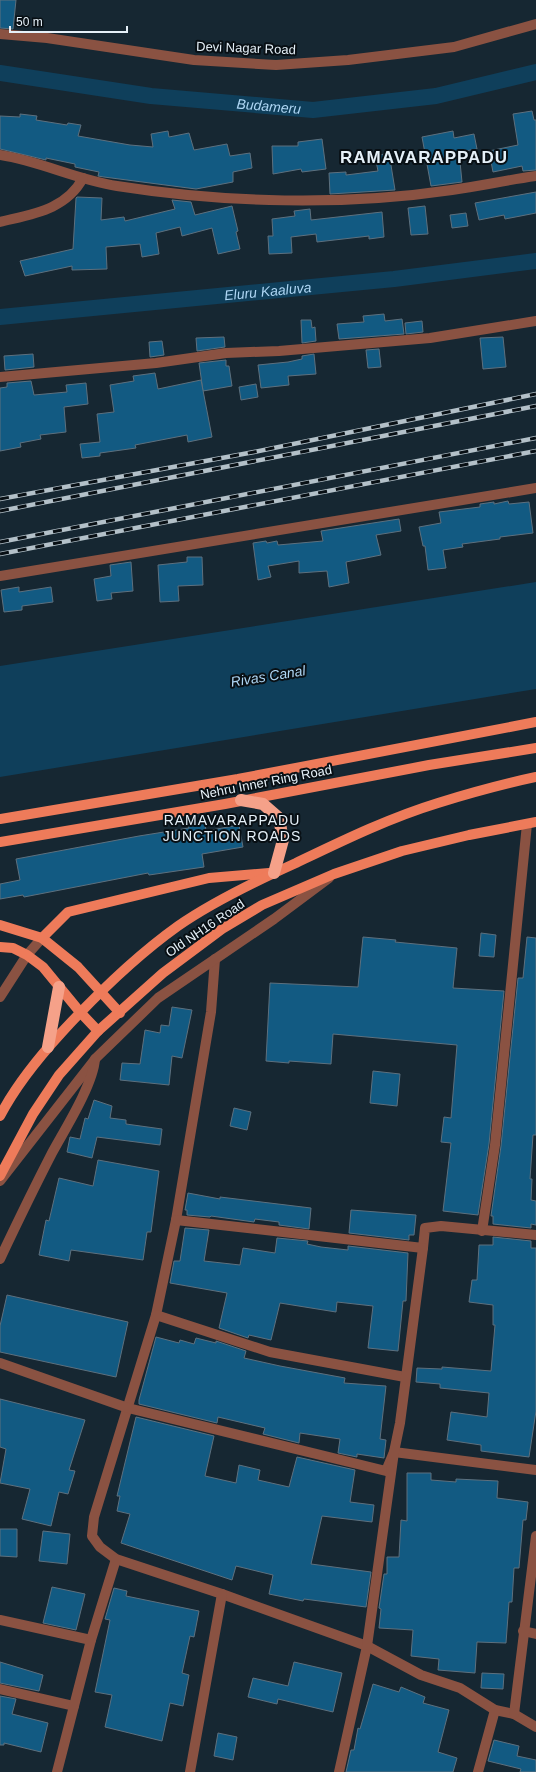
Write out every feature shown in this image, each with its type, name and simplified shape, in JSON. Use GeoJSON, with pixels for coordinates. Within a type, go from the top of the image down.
{"type":"FeatureCollection","features":[{"type":"Feature","properties":{"kind":"highway"},"geometry":{"type":"LineString","coordinates":[[240,800],[263,804],[279,818],[283,840],[274,873]]}},
{"type":"Feature","properties":{"kind":"highway"},"geometry":{"type":"LineString","coordinates":[[48,1047],[59,987]]}},
{"type":"Feature","properties":{"kind":"main road","name":"Nehru Inner Ring Road"},"geometry":{"type":"LineString","coordinates":[[0,820],[238,779],[536,722]]}},
{"type":"Feature","properties":{"kind":"main road","name":"Nehru Inner Ring Road"},"geometry":{"type":"LineString","coordinates":[[0,842],[225,804],[429,765],[536,748]]}},
{"type":"Feature","properties":{"kind":"main road","name":"Old NH16 Road"},"geometry":{"type":"LineString","coordinates":[[0,1116],[6,1105],[48,1047],[80,1012],[132,962],[178,926],[221,900],[274,873],[362,832],[437,803],[536,777]]}},
{"type":"Feature","properties":{"kind":"main road","name":"Old NH16 Road"},"geometry":{"type":"LineString","coordinates":[[0,1176],[33,1114],[59,1075],[98,1031],[120,1013],[163,973],[222,929],[262,905],[334,874],[402,851],[469,835],[531,823]]}},
{"type":"Feature","properties":{"kind":"main road"},"geometry":{"type":"LineString","coordinates":[[42,938],[68,912],[209,878],[274,873]]}},
{"type":"Feature","properties":{"kind":"main road"},"geometry":{"type":"LineString","coordinates":[[0,925],[42,938],[78,967],[120,1013]]}},
{"type":"Feature","properties":{"kind":"main road"},"geometry":{"type":"LineString","coordinates":[[0,947],[13,948],[27,955],[44,967],[80,1012],[98,1031]]}},
{"type":"Feature","properties":{"kind":"street","name":"Devi Nagar Road"},"geometry":{"type":"LineString","coordinates":[[0,34],[47,38],[194,60],[276,65],[348,60],[454,47],[536,24]]}},
{"type":"Feature","properties":{"kind":"street"},"geometry":{"type":"LineString","coordinates":[[0,155],[13,157],[82,178],[115,186],[212,197],[324,200],[388,197],[453,190],[536,176]]}},
{"type":"Feature","properties":{"kind":"street"},"geometry":{"type":"LineString","coordinates":[[0,222],[36,214],[58,205],[70,196],[82,178]]}},
{"type":"Feature","properties":{"kind":"street"},"geometry":{"type":"LineString","coordinates":[[0,377],[156,363],[226,353],[280,351],[430,338],[536,321]]}},
{"type":"Feature","properties":{"kind":"street"},"geometry":{"type":"LineString","coordinates":[[0,576],[536,488]]}},
{"type":"Feature","properties":{"kind":"street"},"geometry":{"type":"LineString","coordinates":[[482,1231],[495,1145],[531,823]]}},
{"type":"Feature","properties":{"kind":"street"},"geometry":{"type":"LineString","coordinates":[[0,1181],[96,1058],[158,998],[274,919],[334,874]]}},
{"type":"Feature","properties":{"kind":"street"},"geometry":{"type":"LineString","coordinates":[[0,997],[27,955],[42,938]]}},
{"type":"Feature","properties":{"kind":"street"},"geometry":{"type":"LineString","coordinates":[[215,960],[211,1012],[176,1220],[156,1314],[94,1517],[92,1536],[100,1547],[116,1559],[222,1594],[367,1646],[421,1674],[460,1688],[495,1710],[514,1714],[536,1726]]}},
{"type":"Feature","properties":{"kind":"street"},"geometry":{"type":"LineString","coordinates":[[0,1259],[39,1178],[86,1088],[94,1070],[96,1058]]}},
{"type":"Feature","properties":{"kind":"street"},"geometry":{"type":"LineString","coordinates":[[176,1220],[423,1248]]}},
{"type":"Feature","properties":{"kind":"street"},"geometry":{"type":"LineString","coordinates":[[339,1772],[367,1646],[394,1452],[400,1423],[425,1228],[441,1226],[536,1235]]}},
{"type":"Feature","properties":{"kind":"street"},"geometry":{"type":"LineString","coordinates":[[156,1314],[270,1352],[405,1378]]}},
{"type":"Feature","properties":{"kind":"street"},"geometry":{"type":"LineString","coordinates":[[0,1363],[128,1408],[386,1471],[394,1452]]}},
{"type":"Feature","properties":{"kind":"street"},"geometry":{"type":"LineString","coordinates":[[394,1452],[536,1470]]}},
{"type":"Feature","properties":{"kind":"street"},"geometry":{"type":"LineString","coordinates":[[514,1714],[523,1631],[536,1536]]}},
{"type":"Feature","properties":{"kind":"street"},"geometry":{"type":"LineString","coordinates":[[57,1772],[91,1640],[116,1559]]}},
{"type":"Feature","properties":{"kind":"street"},"geometry":{"type":"LineString","coordinates":[[190,1772],[222,1594]]}},
{"type":"Feature","properties":{"kind":"street"},"geometry":{"type":"LineString","coordinates":[[0,1620],[91,1640]]}},
{"type":"Feature","properties":{"kind":"street"},"geometry":{"type":"LineString","coordinates":[[523,1631],[536,1634]]}},
{"type":"Feature","properties":{"kind":"street"},"geometry":{"type":"LineString","coordinates":[[0,1689],[74,1706]]}},
{"type":"Feature","properties":{"kind":"street"},"geometry":{"type":"LineString","coordinates":[[478,1772],[495,1710]]}},
{"type":"Feature","properties":{"kind":"water","name":"Rivas Canal"},"geometry":{"type":"Polygon","coordinates":[[[536,582],[536,689],[0,777],[0,666],[536,582]]]}},
{"type":"Feature","properties":{"kind":"building"},"geometry":{"type":"Polygon","coordinates":[[[0,0],[16,0],[13,29],[0,28],[0,0]]]}},
{"type":"Feature","properties":{"kind":"building"},"geometry":{"type":"Polygon","coordinates":[[[532,111],[534,120],[536,120],[536,170],[523,171],[522,166],[493,172],[489,151],[518,145],[513,114],[532,111]]]}},
{"type":"Feature","properties":{"kind":"building"},"geometry":{"type":"Polygon","coordinates":[[[20,114],[37,116],[36,120],[67,125],[68,123],[81,125],[78,136],[130,145],[153,147],[151,134],[168,131],[169,137],[189,133],[194,150],[227,144],[230,156],[250,153],[252,168],[233,172],[233,182],[196,189],[98,176],[99,172],[75,167],[75,164],[46,158],[46,160],[0,149],[0,116],[20,117],[20,114]]]}},
{"type":"Feature","properties":{"kind":"building"},"geometry":{"type":"Polygon","coordinates":[[[453,131],[454,138],[474,134],[477,149],[459,152],[462,182],[431,186],[422,137],[453,131]]]}},
{"type":"Feature","properties":{"kind":"building"},"geometry":{"type":"Polygon","coordinates":[[[322,139],[326,169],[302,172],[301,169],[273,174],[272,146],[298,146],[298,142],[322,139]]]}},
{"type":"Feature","properties":{"kind":"building"},"geometry":{"type":"Polygon","coordinates":[[[389,153],[395,190],[330,194],[329,173],[346,172],[346,175],[378,171],[375,156],[389,153]]]}},
{"type":"Feature","properties":{"kind":"building"},"geometry":{"type":"Polygon","coordinates":[[[536,192],[536,213],[505,219],[504,215],[479,220],[475,203],[536,192]]]}},
{"type":"Feature","properties":{"kind":"building"},"geometry":{"type":"Polygon","coordinates":[[[77,197],[102,198],[101,220],[124,217],[125,221],[175,209],[172,200],[191,202],[195,215],[232,206],[238,231],[236,232],[240,249],[218,254],[212,228],[182,236],[180,227],[156,233],[159,254],[142,257],[140,244],[106,247],[107,269],[72,270],[72,266],[25,276],[20,261],[73,249],[77,197]]]}},
{"type":"Feature","properties":{"kind":"building"},"geometry":{"type":"Polygon","coordinates":[[[425,206],[428,234],[411,235],[408,208],[425,206]]]}},
{"type":"Feature","properties":{"kind":"building"},"geometry":{"type":"Polygon","coordinates":[[[310,209],[311,220],[382,212],[384,237],[369,239],[369,236],[317,242],[316,234],[291,237],[292,253],[269,254],[268,236],[273,236],[272,219],[295,216],[294,211],[310,209]]]}},
{"type":"Feature","properties":{"kind":"building"},"geometry":{"type":"Polygon","coordinates":[[[466,213],[468,226],[452,228],[450,215],[466,213]]]}},
{"type":"Feature","properties":{"kind":"building"},"geometry":{"type":"Polygon","coordinates":[[[384,314],[385,321],[402,319],[404,334],[339,339],[337,324],[364,322],[363,316],[384,314]]]}},
{"type":"Feature","properties":{"kind":"building"},"geometry":{"type":"Polygon","coordinates":[[[301,320],[311,320],[312,328],[315,327],[316,341],[302,343],[301,320]]]}},
{"type":"Feature","properties":{"kind":"building"},"geometry":{"type":"Polygon","coordinates":[[[422,321],[423,332],[406,334],[405,323],[422,321]]]}},
{"type":"Feature","properties":{"kind":"building"},"geometry":{"type":"Polygon","coordinates":[[[224,337],[225,347],[197,351],[196,338],[224,337]]]}},
{"type":"Feature","properties":{"kind":"building"},"geometry":{"type":"Polygon","coordinates":[[[503,337],[506,367],[483,369],[480,338],[503,337]]]}},
{"type":"Feature","properties":{"kind":"building"},"geometry":{"type":"Polygon","coordinates":[[[162,341],[164,355],[150,357],[149,342],[162,341]]]}},
{"type":"Feature","properties":{"kind":"building"},"geometry":{"type":"Polygon","coordinates":[[[379,349],[381,367],[368,368],[366,350],[379,349]]]}},
{"type":"Feature","properties":{"kind":"building"},"geometry":{"type":"Polygon","coordinates":[[[33,354],[34,367],[5,370],[4,356],[33,354]]]}},
{"type":"Feature","properties":{"kind":"building"},"geometry":{"type":"Polygon","coordinates":[[[314,354],[316,374],[288,376],[289,385],[261,388],[258,365],[288,362],[302,359],[302,356],[314,354]]]}},
{"type":"Feature","properties":{"kind":"building"},"geometry":{"type":"Polygon","coordinates":[[[226,360],[226,366],[229,366],[232,386],[203,391],[199,363],[226,360]]]}},
{"type":"Feature","properties":{"kind":"building"},"geometry":{"type":"Polygon","coordinates":[[[155,373],[158,389],[201,380],[212,437],[188,442],[187,435],[135,445],[136,448],[100,453],[100,456],[82,458],[80,444],[100,442],[97,414],[114,412],[110,385],[134,381],[133,376],[155,373]]]}},
{"type":"Feature","properties":{"kind":"building"},"geometry":{"type":"Polygon","coordinates":[[[31,381],[34,395],[67,392],[66,385],[86,383],[88,404],[64,407],[66,432],[40,435],[41,439],[20,443],[21,447],[0,451],[0,388],[7,387],[7,383],[31,381]]]}},
{"type":"Feature","properties":{"kind":"building"},"geometry":{"type":"Polygon","coordinates":[[[256,384],[258,397],[241,400],[239,387],[256,384]]]}},
{"type":"Feature","properties":{"kind":"building"},"geometry":{"type":"Polygon","coordinates":[[[508,501],[509,504],[529,502],[533,533],[462,544],[463,547],[443,550],[446,568],[428,570],[425,546],[423,546],[419,527],[441,523],[439,512],[480,507],[480,504],[494,502],[494,504],[508,501]]]}},
{"type":"Feature","properties":{"kind":"building"},"geometry":{"type":"Polygon","coordinates":[[[399,519],[401,531],[376,535],[381,555],[346,562],[349,583],[329,587],[327,571],[299,573],[299,561],[268,566],[271,577],[258,580],[253,543],[277,541],[278,545],[323,541],[321,531],[399,519]]]}},
{"type":"Feature","properties":{"kind":"building"},"geometry":{"type":"Polygon","coordinates":[[[187,557],[202,557],[203,585],[178,586],[179,601],[160,602],[158,565],[187,562],[187,557]]]}},
{"type":"Feature","properties":{"kind":"building"},"geometry":{"type":"Polygon","coordinates":[[[131,562],[133,591],[111,593],[112,599],[97,601],[94,579],[111,576],[110,565],[131,562]]]}},
{"type":"Feature","properties":{"kind":"building"},"geometry":{"type":"Polygon","coordinates":[[[19,587],[19,592],[51,587],[53,602],[22,606],[22,610],[4,612],[1,590],[19,587]]]}},
{"type":"Feature","properties":{"kind":"building"},"geometry":{"type":"Polygon","coordinates":[[[205,823],[206,831],[239,825],[243,847],[202,854],[204,867],[149,875],[148,873],[24,897],[23,895],[0,899],[0,884],[20,880],[16,859],[189,828],[188,826],[205,823]]]}},
{"type":"Feature","properties":{"kind":"building"},"geometry":{"type":"Polygon","coordinates":[[[481,933],[496,935],[494,957],[479,956],[481,933]]]}},
{"type":"Feature","properties":{"kind":"building"},"geometry":{"type":"Polygon","coordinates":[[[363,937],[396,940],[395,942],[457,948],[453,988],[504,991],[489,1144],[478,1215],[443,1211],[451,1143],[441,1142],[444,1117],[451,1118],[457,1045],[333,1034],[331,1064],[266,1061],[270,983],[358,987],[363,937]]]}},
{"type":"Feature","properties":{"kind":"building"},"geometry":{"type":"Polygon","coordinates":[[[527,937],[536,938],[536,1135],[533,1135],[530,1179],[532,1179],[531,1200],[536,1201],[536,1225],[531,1224],[531,1228],[493,1224],[493,1216],[491,1216],[501,1146],[518,978],[523,978],[527,937]]]}},
{"type":"Feature","properties":{"kind":"building"},"geometry":{"type":"Polygon","coordinates":[[[172,1007],[192,1010],[182,1058],[172,1056],[169,1085],[120,1080],[122,1063],[140,1064],[145,1030],[160,1033],[161,1025],[169,1026],[172,1007]]]}},
{"type":"Feature","properties":{"kind":"building"},"geometry":{"type":"Polygon","coordinates":[[[373,1071],[400,1074],[397,1106],[370,1103],[373,1071]]]}},
{"type":"Feature","properties":{"kind":"building"},"geometry":{"type":"Polygon","coordinates":[[[94,1100],[112,1106],[110,1118],[126,1120],[126,1124],[162,1129],[160,1145],[97,1137],[92,1158],[67,1152],[70,1137],[80,1139],[85,1118],[88,1119],[94,1100]]]}},
{"type":"Feature","properties":{"kind":"building"},"geometry":{"type":"Polygon","coordinates":[[[234,1108],[251,1112],[247,1130],[230,1126],[234,1108]]]}},
{"type":"Feature","properties":{"kind":"building"},"geometry":{"type":"Polygon","coordinates":[[[98,1160],[159,1171],[151,1232],[147,1232],[143,1260],[71,1250],[69,1261],[39,1255],[46,1220],[49,1221],[59,1178],[93,1186],[98,1160]]]}},
{"type":"Feature","properties":{"kind":"building"},"geometry":{"type":"Polygon","coordinates":[[[188,1193],[220,1199],[220,1197],[311,1208],[309,1229],[279,1225],[279,1222],[255,1219],[254,1222],[211,1216],[187,1215],[187,1210],[185,1210],[188,1193]]]}},
{"type":"Feature","properties":{"kind":"building"},"geometry":{"type":"Polygon","coordinates":[[[351,1210],[416,1215],[414,1235],[409,1235],[409,1240],[349,1233],[351,1210]]]}},
{"type":"Feature","properties":{"kind":"building"},"geometry":{"type":"Polygon","coordinates":[[[185,1228],[209,1230],[204,1261],[240,1265],[243,1248],[275,1253],[277,1238],[308,1241],[307,1244],[321,1247],[348,1250],[348,1246],[408,1253],[406,1301],[403,1301],[398,1351],[368,1348],[373,1306],[337,1302],[336,1312],[280,1303],[271,1340],[249,1335],[248,1338],[219,1328],[227,1293],[170,1283],[174,1261],[180,1261],[185,1228]]]}},
{"type":"Feature","properties":{"kind":"building"},"geometry":{"type":"Polygon","coordinates":[[[493,1237],[531,1241],[531,1248],[536,1248],[536,1411],[529,1457],[481,1451],[481,1445],[447,1440],[451,1412],[487,1417],[489,1393],[440,1388],[440,1384],[416,1382],[417,1368],[442,1369],[442,1367],[491,1371],[495,1325],[493,1325],[493,1305],[469,1302],[472,1280],[477,1280],[479,1245],[493,1245],[493,1237]]]}},
{"type":"Feature","properties":{"kind":"building"},"geometry":{"type":"Polygon","coordinates":[[[7,1295],[128,1322],[116,1377],[0,1352],[0,1326],[7,1295]]]}},
{"type":"Feature","properties":{"kind":"building"},"geometry":{"type":"Polygon","coordinates":[[[156,1337],[179,1343],[180,1340],[194,1344],[196,1338],[216,1343],[216,1341],[246,1351],[244,1358],[345,1378],[344,1383],[386,1386],[380,1439],[386,1440],[384,1458],[357,1454],[357,1457],[338,1453],[340,1439],[300,1433],[299,1443],[263,1434],[265,1428],[218,1417],[217,1423],[139,1404],[156,1337]]]}},
{"type":"Feature","properties":{"kind":"building"},"geometry":{"type":"Polygon","coordinates":[[[0,1399],[85,1420],[69,1470],[75,1471],[68,1494],[59,1492],[51,1526],[22,1519],[30,1489],[0,1483],[6,1449],[0,1447],[0,1399]]]}},
{"type":"Feature","properties":{"kind":"building"},"geometry":{"type":"Polygon","coordinates":[[[136,1417],[214,1436],[205,1476],[236,1483],[239,1465],[260,1470],[258,1480],[289,1487],[297,1457],[355,1470],[350,1502],[374,1505],[372,1522],[322,1516],[311,1564],[371,1572],[366,1607],[304,1599],[303,1601],[269,1594],[273,1575],[236,1566],[232,1580],[121,1543],[130,1514],[117,1511],[120,1496],[117,1496],[136,1417]]]}},
{"type":"Feature","properties":{"kind":"building"},"geometry":{"type":"Polygon","coordinates":[[[407,1473],[431,1473],[431,1480],[456,1482],[456,1479],[498,1481],[497,1498],[528,1502],[526,1520],[523,1520],[519,1568],[514,1568],[512,1602],[509,1602],[506,1643],[477,1642],[475,1673],[438,1670],[439,1659],[411,1656],[413,1630],[379,1628],[381,1609],[379,1608],[384,1574],[387,1574],[387,1557],[399,1557],[401,1520],[407,1521],[407,1473]]]}},
{"type":"Feature","properties":{"kind":"building"},"geometry":{"type":"Polygon","coordinates":[[[0,1529],[17,1529],[17,1557],[0,1556],[0,1529]]]}},
{"type":"Feature","properties":{"kind":"building"},"geometry":{"type":"Polygon","coordinates":[[[43,1531],[70,1534],[67,1564],[39,1561],[43,1531]]]}},
{"type":"Feature","properties":{"kind":"building"},"geometry":{"type":"Polygon","coordinates":[[[52,1587],[85,1594],[76,1630],[43,1623],[52,1587]]]}},
{"type":"Feature","properties":{"kind":"building"},"geometry":{"type":"Polygon","coordinates":[[[114,1588],[127,1591],[126,1596],[199,1611],[194,1637],[190,1636],[182,1673],[189,1675],[183,1706],[170,1703],[162,1741],[105,1727],[112,1695],[95,1692],[110,1620],[105,1619],[114,1588]]]}},
{"type":"Feature","properties":{"kind":"building"},"geometry":{"type":"Polygon","coordinates":[[[0,1662],[43,1675],[39,1691],[0,1683],[0,1662]]]}},
{"type":"Feature","properties":{"kind":"building"},"geometry":{"type":"Polygon","coordinates":[[[294,1662],[342,1673],[333,1712],[278,1699],[277,1704],[248,1697],[253,1678],[288,1686],[294,1662]]]}},
{"type":"Feature","properties":{"kind":"building"},"geometry":{"type":"Polygon","coordinates":[[[482,1673],[504,1674],[503,1689],[481,1688],[482,1673]]]}},
{"type":"Feature","properties":{"kind":"building"},"geometry":{"type":"Polygon","coordinates":[[[373,1684],[399,1692],[401,1687],[425,1697],[423,1703],[449,1710],[438,1752],[457,1758],[453,1772],[346,1772],[351,1750],[354,1750],[358,1728],[360,1729],[373,1684]]]}},
{"type":"Feature","properties":{"kind":"building"},"geometry":{"type":"Polygon","coordinates":[[[0,1696],[16,1699],[12,1714],[48,1723],[41,1752],[4,1743],[4,1745],[0,1745],[0,1696]]]}},
{"type":"Feature","properties":{"kind":"building"},"geometry":{"type":"Polygon","coordinates":[[[218,1733],[237,1737],[233,1760],[214,1756],[218,1733]]]}},
{"type":"Feature","properties":{"kind":"building"},"geometry":{"type":"Polygon","coordinates":[[[494,1740],[519,1746],[517,1756],[536,1760],[536,1772],[520,1772],[521,1769],[488,1761],[494,1740]]]}},
{"type":"Feature","properties":{"kind":"waterway","name":"Budameru"},"geometry":{"type":"LineString","coordinates":[[0,73],[151,96],[313,110],[436,96],[536,72]]}},
{"type":"Feature","properties":{"kind":"waterway","name":"Eluru Kaaluva"},"geometry":{"type":"LineString","coordinates":[[0,317],[394,279],[536,261]]}},
{"type":"Feature","properties":{"kind":"railway"},"geometry":{"type":"LineString","coordinates":[[0,499],[254,452],[536,394]]}},
{"type":"Feature","properties":{"kind":"railway"},"geometry":{"type":"LineString","coordinates":[[0,511],[536,406]]}},
{"type":"Feature","properties":{"kind":"railway"},"geometry":{"type":"LineString","coordinates":[[0,542],[536,438]]}},
{"type":"Feature","properties":{"kind":"railway"},"geometry":{"type":"LineString","coordinates":[[0,554],[536,451]]}},
{"type":"Feature","properties":{"kind":"district","name":"RAMAVARAPPADU"},"geometry":{"type":"Point","coordinates":[424,157]}},
{"type":"Feature","properties":{"kind":"district","name":"RAMAVARAPPADU JUNCTION ROADS"},"geometry":{"type":"Point","coordinates":[232,828]}}]}
